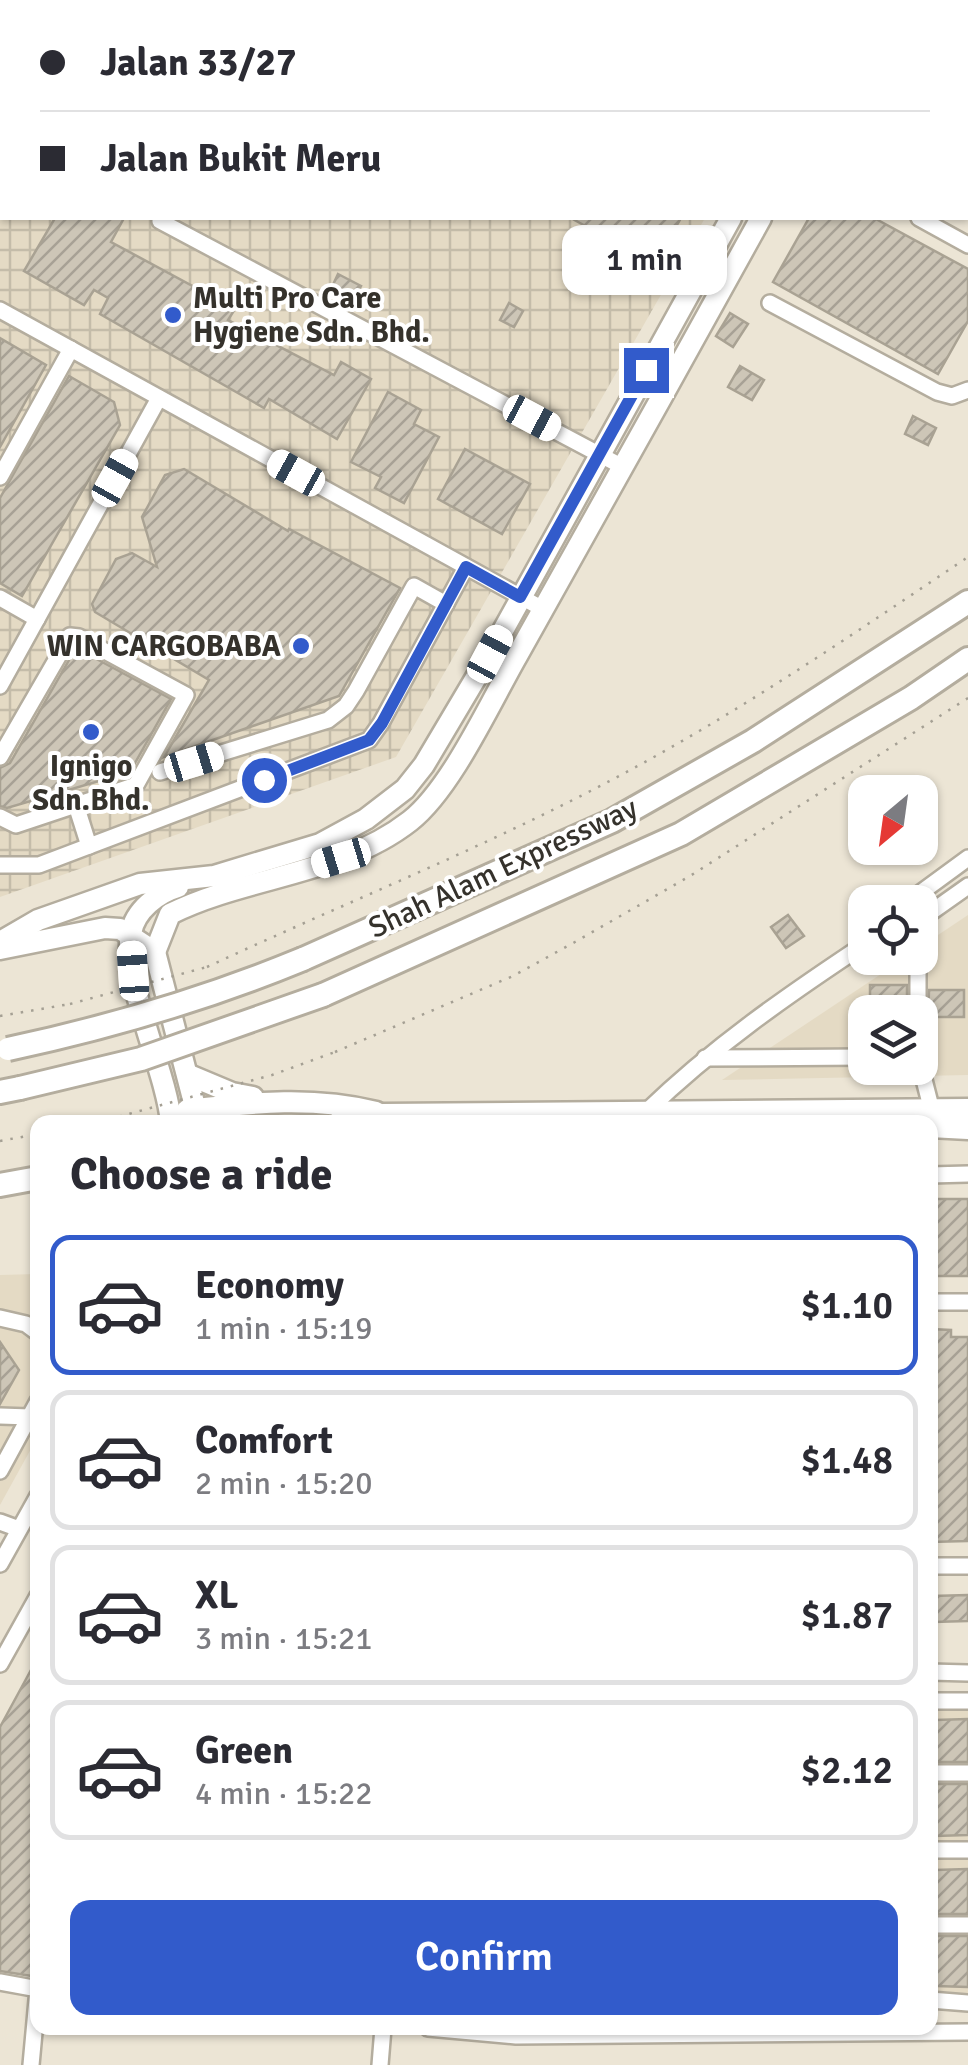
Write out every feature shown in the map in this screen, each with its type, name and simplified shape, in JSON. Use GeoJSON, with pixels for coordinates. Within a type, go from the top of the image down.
{"type":"FeatureCollection","features":[{"type":"Feature","properties":{"kind":"highway","name":"Shah Alam Expressway"},"geometry":{"type":"LineString","coordinates":[[4,1050],[110,1027],[231,988],[612,821],[753,741],[968,602]]}},
{"type":"Feature","properties":{"kind":"highway","name":"Shah Alam Expressway"},"geometry":{"type":"LineString","coordinates":[[10,1090],[142,1059],[323,995],[681,834],[912,698],[968,660]]}},
{"type":"Feature","properties":{"kind":"highway"},"geometry":{"type":"LineString","coordinates":[[0,1186],[30,1180]]}},
{"type":"Feature","properties":{"kind":"main road"},"geometry":{"type":"LineString","coordinates":[[170,1115],[133,971],[130,934],[144,908],[158,895],[320,844],[366,819],[405,790],[424,766],[729,220]]}},
{"type":"Feature","properties":{"kind":"main road"},"geometry":{"type":"LineString","coordinates":[[198,1115],[155,952],[170,914],[184,906],[370,846],[411,821],[427,804],[457,760],[760,220]]}},
{"type":"Feature","properties":{"kind":"main road"},"geometry":{"type":"LineString","coordinates":[[0,942],[38,920],[140,884],[214,876]]}},
{"type":"Feature","properties":{"kind":"main road"},"geometry":{"type":"LineString","coordinates":[[0,949],[106,928],[120,929],[155,952]]}},
{"type":"Feature","properties":{"kind":"main road"},"geometry":{"type":"LineString","coordinates":[[189,1076],[269,1100],[344,1104],[377,1115]]}},
{"type":"Feature","properties":{"kind":"main road"},"geometry":{"type":"LineString","coordinates":[[202,1115],[269,1100]]}},
{"type":"Feature","properties":{"kind":"main road"},"geometry":{"type":"LineString","coordinates":[[938,1115],[968,1109]]}},
{"type":"Feature","properties":{"kind":"main road"},"geometry":{"type":"LineString","coordinates":[[829,1112],[850,1115]]}},
{"type":"Feature","properties":{"kind":"main road"},"geometry":{"type":"LineString","coordinates":[[562,1115],[890,1115]]}},
{"type":"Feature","properties":{"kind":"main road"},"geometry":{"type":"LineString","coordinates":[[938,1120],[968,1129]]}},
{"type":"Feature","properties":{"kind":"street"},"geometry":{"type":"LineString","coordinates":[[923,220],[968,245]]}},
{"type":"Feature","properties":{"kind":"street"},"geometry":{"type":"LineString","coordinates":[[160,222],[623,467]]}},
{"type":"Feature","properties":{"kind":"street"},"geometry":{"type":"LineString","coordinates":[[770,303],[937,392],[952,396],[967,390]]}},
{"type":"Feature","properties":{"kind":"street"},"geometry":{"type":"LineString","coordinates":[[0,310],[543,609]]}},
{"type":"Feature","properties":{"kind":"street"},"geometry":{"type":"LineString","coordinates":[[0,477],[71,349]]}},
{"type":"Feature","properties":{"kind":"street"},"geometry":{"type":"LineString","coordinates":[[0,686],[159,398]]}},
{"type":"Feature","properties":{"kind":"street"},"geometry":{"type":"LineString","coordinates":[[0,865],[39,865],[369,740],[382,723],[466,567]]}},
{"type":"Feature","properties":{"kind":"street"},"geometry":{"type":"LineString","coordinates":[[160,772],[328,720],[346,706],[356,691],[414,586],[446,604]]}},
{"type":"Feature","properties":{"kind":"street"},"geometry":{"type":"LineString","coordinates":[[0,598],[37,618]]}},
{"type":"Feature","properties":{"kind":"street"},"geometry":{"type":"LineString","coordinates":[[0,756],[70,636],[80,636],[186,696],[136,785],[16,825],[0,816]]}},
{"type":"Feature","properties":{"kind":"street"},"geometry":{"type":"LineString","coordinates":[[76,805],[89,846]]}},
{"type":"Feature","properties":{"kind":"street"},"geometry":{"type":"LineString","coordinates":[[931,885],[968,858]]}},
{"type":"Feature","properties":{"kind":"street"},"geometry":{"type":"LineString","coordinates":[[938,907],[968,886]]}},
{"type":"Feature","properties":{"kind":"street"},"geometry":{"type":"LineString","coordinates":[[646,1112],[705,1058],[778,1001],[848,955]]}},
{"type":"Feature","properties":{"kind":"street"},"geometry":{"type":"LineString","coordinates":[[705,1058],[848,1057]]}},
{"type":"Feature","properties":{"kind":"street"},"geometry":{"type":"LineString","coordinates":[[924,1085],[930,1115]]}},
{"type":"Feature","properties":{"kind":"street"},"geometry":{"type":"LineString","coordinates":[[938,1175],[968,1174]]}},
{"type":"Feature","properties":{"kind":"street"},"geometry":{"type":"LineString","coordinates":[[938,1302],[968,1302]]}},
{"type":"Feature","properties":{"kind":"street"},"geometry":{"type":"LineString","coordinates":[[0,1318],[30,1327]]}},
{"type":"Feature","properties":{"kind":"street"},"geometry":{"type":"LineString","coordinates":[[0,1416],[30,1417],[0,1471]]}},
{"type":"Feature","properties":{"kind":"street"},"geometry":{"type":"LineString","coordinates":[[0,1564],[30,1511]]}},
{"type":"Feature","properties":{"kind":"street"},"geometry":{"type":"LineString","coordinates":[[0,1522],[20,1529]]}},
{"type":"Feature","properties":{"kind":"street"},"geometry":{"type":"LineString","coordinates":[[938,1566],[968,1566]]}},
{"type":"Feature","properties":{"kind":"street"},"geometry":{"type":"LineString","coordinates":[[0,1664],[30,1610]]}},
{"type":"Feature","properties":{"kind":"street"},"geometry":{"type":"LineString","coordinates":[[938,1672],[968,1672]]}},
{"type":"Feature","properties":{"kind":"street"},"geometry":{"type":"LineString","coordinates":[[938,1701],[968,1701]]}},
{"type":"Feature","properties":{"kind":"street"},"geometry":{"type":"LineString","coordinates":[[938,1773],[968,1773]]}},
{"type":"Feature","properties":{"kind":"street"},"geometry":{"type":"LineString","coordinates":[[938,1850],[968,1850]]}},
{"type":"Feature","properties":{"kind":"street"},"geometry":{"type":"LineString","coordinates":[[938,1925],[968,1925]]}},
{"type":"Feature","properties":{"kind":"street"},"geometry":{"type":"LineString","coordinates":[[0,1982],[30,1988]]}},
{"type":"Feature","properties":{"kind":"street"},"geometry":{"type":"LineString","coordinates":[[938,2001],[968,2003]]}},
{"type":"Feature","properties":{"kind":"street"},"geometry":{"type":"LineString","coordinates":[[938,2031],[968,2032]]}},
{"type":"Feature","properties":{"kind":"street"},"geometry":{"type":"LineString","coordinates":[[31,2065],[34,2035]]}},
{"type":"Feature","properties":{"kind":"street"},"geometry":{"type":"LineString","coordinates":[[380,2065],[382,2035]]}},
{"type":"Feature","properties":{"kind":"street"},"geometry":{"type":"LineString","coordinates":[[505,2035],[558,2035]]}},
{"type":"Feature","properties":{"kind":"path"},"geometry":{"type":"LineString","coordinates":[[0,1016],[70,1004],[207,966],[573,800],[784,679],[968,557]]}},
{"type":"Feature","properties":{"kind":"path"},"geometry":{"type":"LineString","coordinates":[[125,1115],[272,1075],[336,1052],[513,976],[690,876],[968,698]]}},
{"type":"Feature","properties":{"kind":"path"},"geometry":{"type":"LineString","coordinates":[[0,1140],[30,1135]]}},
{"type":"Feature","properties":{"kind":"shaded area"},"geometry":{"type":"Polygon","coordinates":[[[0,220],[704,220],[396,757],[0,897],[0,220]]]}},
{"type":"Feature","properties":{"kind":"shaded area"},"geometry":{"type":"Polygon","coordinates":[[[968,915],[968,1075],[938,1076],[938,995],[850,995],[880,975],[938,975],[938,935],[968,915]]]}},
{"type":"Feature","properties":{"kind":"shaded area"},"geometry":{"type":"Polygon","coordinates":[[[848,996],[848,1077],[722,1080],[848,996]]]}},
{"type":"Feature","properties":{"kind":"shaded area"},"geometry":{"type":"Polygon","coordinates":[[[30,1274],[30,1451],[0,1505],[0,1275],[30,1274]]]}},
{"type":"Feature","properties":{"kind":"shaded area"},"geometry":{"type":"Polygon","coordinates":[[[938,1707],[968,1707],[968,1996],[938,1994],[938,1707]]]}},
{"type":"Feature","properties":{"kind":"building"},"geometry":{"type":"Polygon","coordinates":[[[54,220],[123,220],[111,242],[235,309],[228,320],[334,375],[341,362],[371,379],[337,439],[269,399],[264,408],[100,314],[108,298],[94,290],[84,305],[24,271],[54,220]]]}},
{"type":"Feature","properties":{"kind":"building"},"geometry":{"type":"Polygon","coordinates":[[[575,220],[680,220],[654,264],[575,220]]]}},
{"type":"Feature","properties":{"kind":"building"},"geometry":{"type":"Polygon","coordinates":[[[808,220],[878,220],[968,269],[968,321],[938,374],[773,282],[808,220]]]}},
{"type":"Feature","properties":{"kind":"building"},"geometry":{"type":"Polygon","coordinates":[[[338,274],[361,286],[354,299],[332,287],[338,274]]]}},
{"type":"Feature","properties":{"kind":"building"},"geometry":{"type":"Polygon","coordinates":[[[509,303],[523,311],[514,327],[500,320],[509,303]]]}},
{"type":"Feature","properties":{"kind":"building"},"geometry":{"type":"Polygon","coordinates":[[[730,313],[748,324],[733,347],[716,336],[730,313]]]}},
{"type":"Feature","properties":{"kind":"building"},"geometry":{"type":"Polygon","coordinates":[[[0,338],[46,365],[0,447],[0,338]]]}},
{"type":"Feature","properties":{"kind":"building"},"geometry":{"type":"Polygon","coordinates":[[[740,366],[764,380],[752,400],[728,387],[740,366]]]}},
{"type":"Feature","properties":{"kind":"building"},"geometry":{"type":"Polygon","coordinates":[[[69,376],[114,402],[120,425],[22,596],[0,583],[0,498],[69,376]]]}},
{"type":"Feature","properties":{"kind":"building"},"geometry":{"type":"Polygon","coordinates":[[[388,392],[421,410],[414,424],[439,437],[404,503],[375,488],[381,477],[351,462],[388,392]]]}},
{"type":"Feature","properties":{"kind":"building"},"geometry":{"type":"Polygon","coordinates":[[[913,416],[936,428],[928,445],[905,434],[913,416]]]}},
{"type":"Feature","properties":{"kind":"building"},"geometry":{"type":"Polygon","coordinates":[[[465,449],[530,484],[502,534],[438,499],[465,449]]]}},
{"type":"Feature","properties":{"kind":"building"},"geometry":{"type":"Polygon","coordinates":[[[184,469],[288,531],[400,588],[339,696],[164,757],[209,680],[95,612],[92,604],[116,559],[132,553],[157,567],[142,517],[165,475],[184,469]]]}},
{"type":"Feature","properties":{"kind":"building","name":"Ignigo Sdn.Bhd."},"geometry":{"type":"Polygon","coordinates":[[[76,648],[171,699],[130,772],[7,808],[0,806],[0,768],[10,763],[76,648]]]}},
{"type":"Feature","properties":{"kind":"building"},"geometry":{"type":"Polygon","coordinates":[[[788,915],[804,936],[786,948],[771,927],[788,915]]]}},
{"type":"Feature","properties":{"kind":"building"},"geometry":{"type":"Polygon","coordinates":[[[870,985],[907,985],[907,995],[870,995],[870,985]]]}},
{"type":"Feature","properties":{"kind":"building"},"geometry":{"type":"Polygon","coordinates":[[[929,990],[964,990],[964,1017],[938,1017],[938,995],[929,995],[929,990]]]}},
{"type":"Feature","properties":{"kind":"building"},"geometry":{"type":"Polygon","coordinates":[[[938,1199],[968,1199],[968,1276],[938,1276],[938,1199]]]}},
{"type":"Feature","properties":{"kind":"building"},"geometry":{"type":"Polygon","coordinates":[[[938,1329],[951,1330],[951,1337],[968,1337],[968,1541],[938,1542],[938,1329]]]}},
{"type":"Feature","properties":{"kind":"building"},"geometry":{"type":"Polygon","coordinates":[[[0,1342],[19,1370],[0,1404],[0,1342]]]}},
{"type":"Feature","properties":{"kind":"building"},"geometry":{"type":"Polygon","coordinates":[[[968,1595],[968,1621],[938,1622],[938,1596],[968,1595]]]}},
{"type":"Feature","properties":{"kind":"building"},"geometry":{"type":"Polygon","coordinates":[[[30,1672],[30,1976],[0,1971],[0,1727],[30,1672]]]}},
{"type":"Feature","properties":{"kind":"building"},"geometry":{"type":"Polygon","coordinates":[[[968,1719],[968,1762],[938,1762],[938,1720],[968,1719]]]}},
{"type":"Feature","properties":{"kind":"building"},"geometry":{"type":"Polygon","coordinates":[[[938,1784],[968,1784],[968,1835],[938,1836],[938,1784]]]}},
{"type":"Feature","properties":{"kind":"building"},"geometry":{"type":"Polygon","coordinates":[[[968,1869],[968,1914],[938,1914],[938,1870],[968,1869]]]}},
{"type":"Feature","properties":{"kind":"building"},"geometry":{"type":"Polygon","coordinates":[[[938,1936],[968,1936],[968,1987],[938,1986],[938,1936]]]}},
{"type":"Feature","properties":{"kind":"place","name":"Multi Pro Care Hygiene Sdn. Bhd."},"geometry":{"type":"Point","coordinates":[173,315]}},
{"type":"Feature","properties":{"kind":"place","name":"WIN CARGOBABA"},"geometry":{"type":"Point","coordinates":[301,646]}},
{"type":"Feature","properties":{"kind":"place","name":"Ignigo Sdn.Bhd."},"geometry":{"type":"Point","coordinates":[91,732]}},
{"type":"Feature","properties":{"kind":"route"},"geometry":{"type":"LineString","coordinates":[[264,780],[369,740],[382,723],[466,567],[520,597],[646,370]]}}]}
